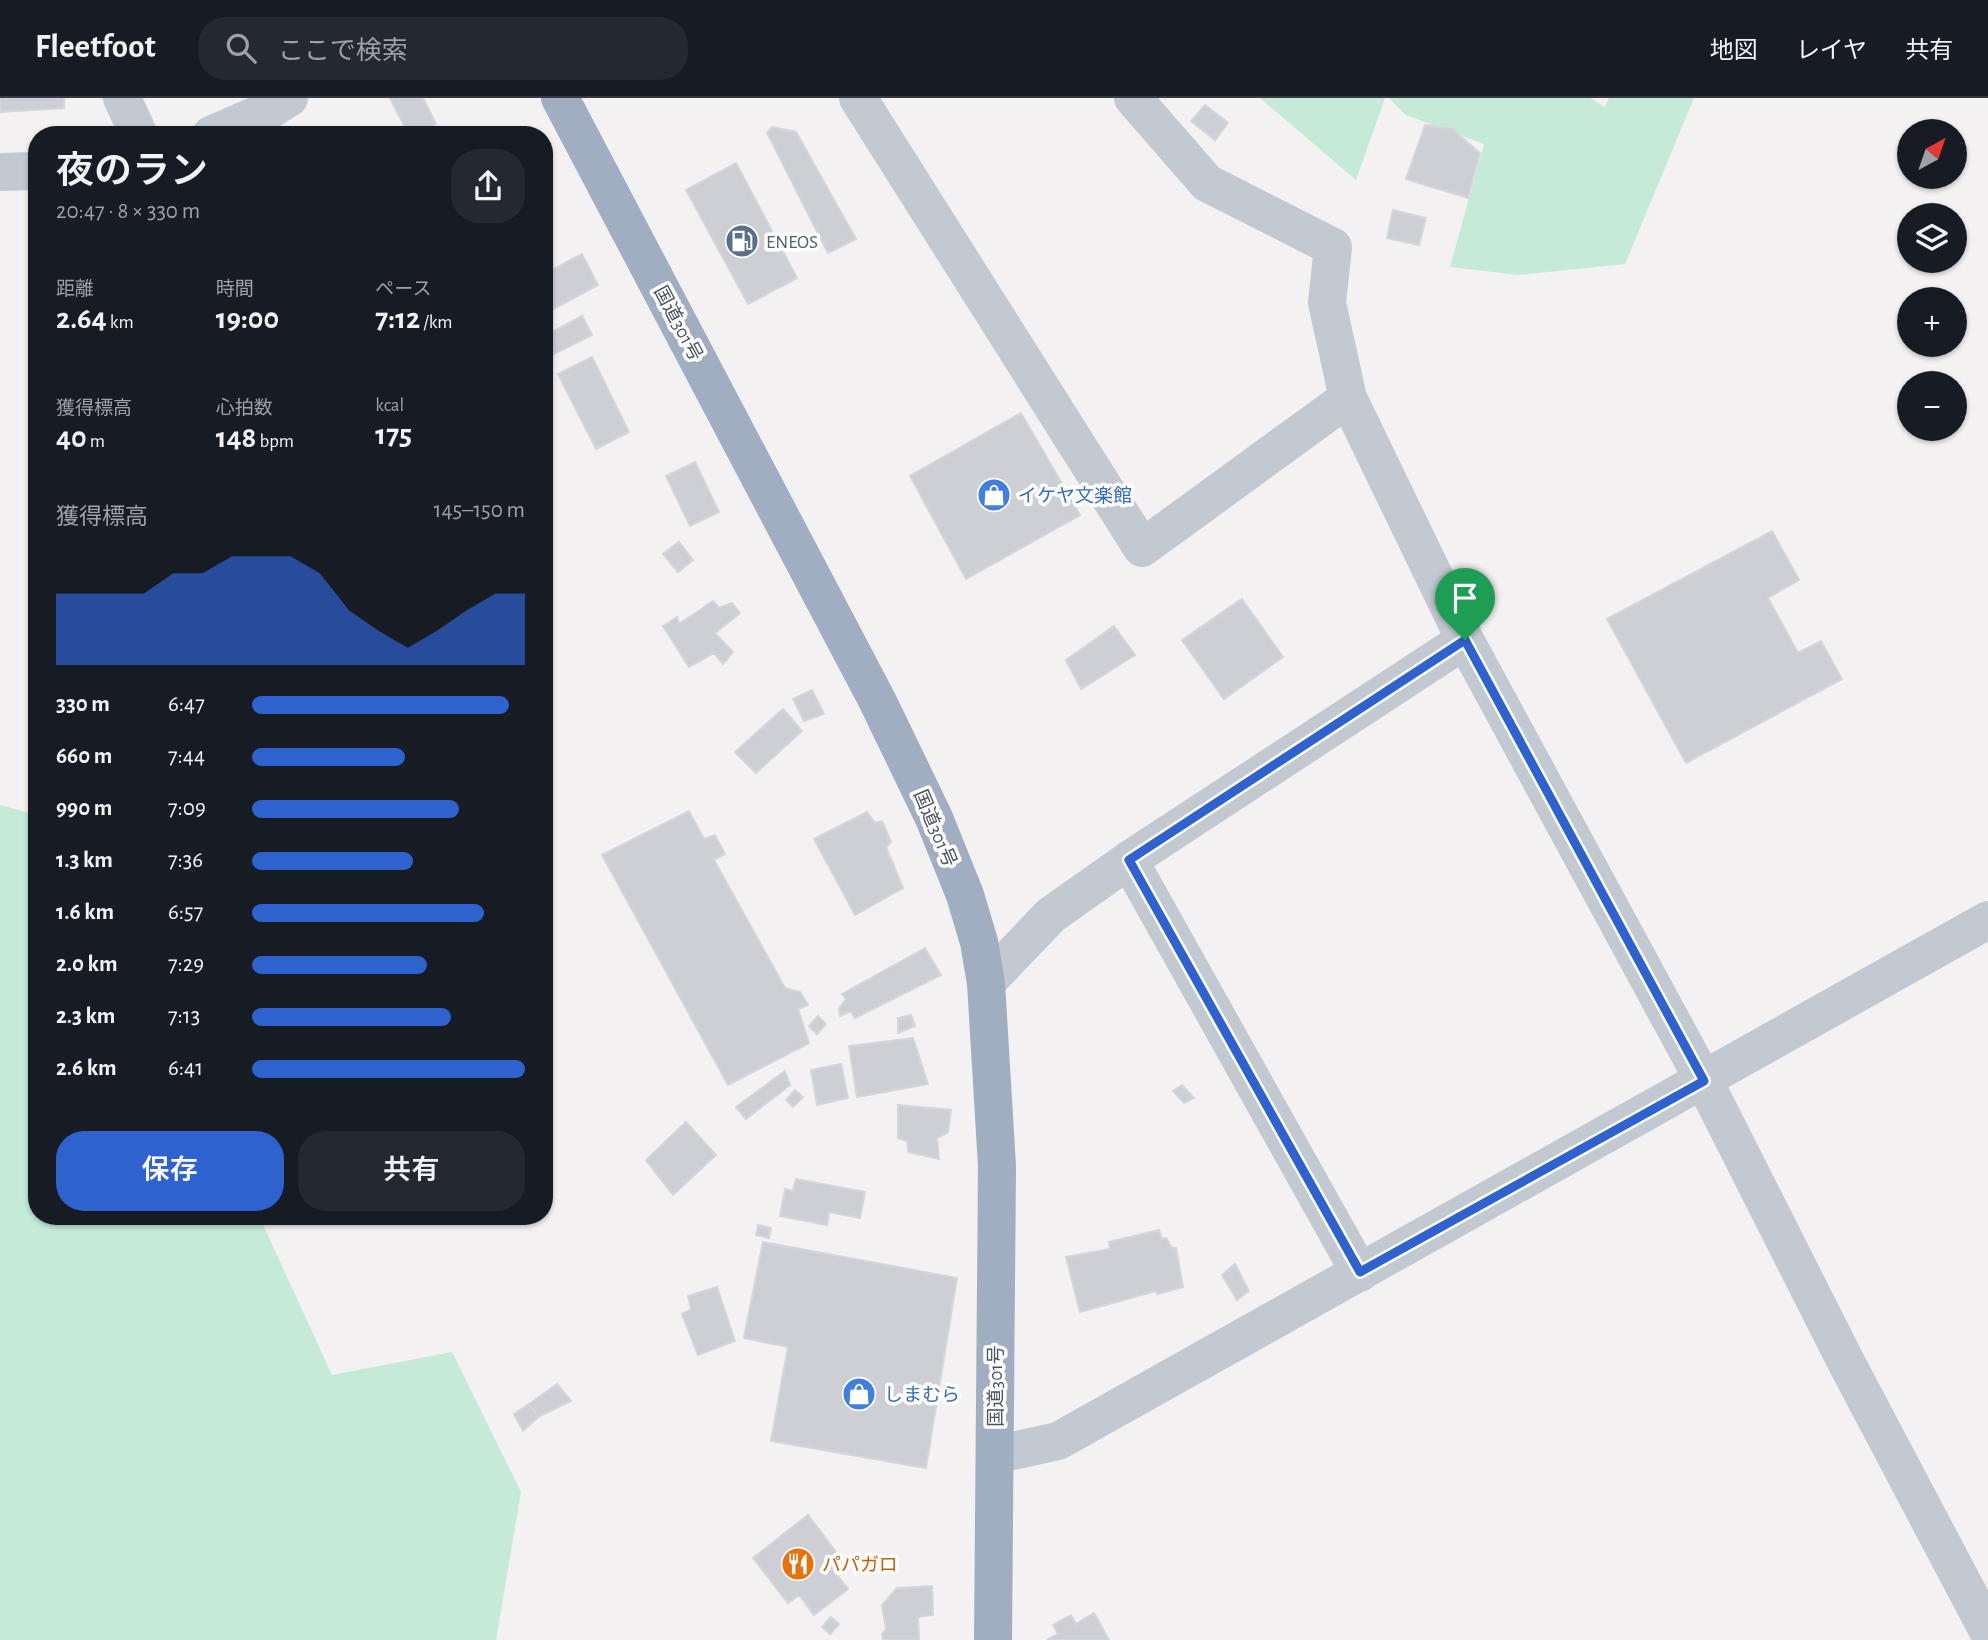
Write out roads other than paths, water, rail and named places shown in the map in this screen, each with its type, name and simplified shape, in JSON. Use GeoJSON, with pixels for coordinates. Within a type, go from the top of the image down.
{"type":"FeatureCollection","features":[{"type":"Feature","properties":{"kind":"highway","name":"国道301号"},"geometry":{"type":"LineString","coordinates":[[566,100],[877,700],[928,806],[965,895],[979,942],[986,983],[997,1166],[993,1640]]}},
{"type":"Feature","properties":{"kind":"street"},"geometry":{"type":"LineString","coordinates":[[122,98],[135,126]]}},
{"type":"Feature","properties":{"kind":"street"},"geometry":{"type":"LineString","coordinates":[[232,126],[289,98]]}},
{"type":"Feature","properties":{"kind":"street"},"geometry":{"type":"LineString","coordinates":[[858,98],[1142,548],[1348,398]]}},
{"type":"Feature","properties":{"kind":"street"},"geometry":{"type":"LineString","coordinates":[[1133,98],[1207,183],[1334,247],[1326,303],[1348,398],[1465,640],[1704,1081],[1846,1362],[1988,1631]]}},
{"type":"Feature","properties":{"kind":"street"},"geometry":{"type":"LineString","coordinates":[[0,172],[28,171]]}},
{"type":"Feature","properties":{"kind":"street"},"geometry":{"type":"LineString","coordinates":[[986,983],[1051,915],[1129,860],[1465,640]]}},
{"type":"Feature","properties":{"kind":"street"},"geometry":{"type":"LineString","coordinates":[[1129,860],[1360,1272]]}},
{"type":"Feature","properties":{"kind":"street"},"geometry":{"type":"LineString","coordinates":[[995,1455],[1058,1441],[1988,920]]}},
{"type":"Feature","properties":{"kind":"place","name":"ENEOS"},"geometry":{"type":"Point","coordinates":[742,241]}},
{"type":"Feature","properties":{"kind":"place","name":"イケヤ文楽館"},"geometry":{"type":"Point","coordinates":[994,495]}},
{"type":"Feature","properties":{"kind":"place","name":"しまむら"},"geometry":{"type":"Point","coordinates":[859,1394]}},
{"type":"Feature","properties":{"kind":"place","name":"パパガロ"},"geometry":{"type":"Point","coordinates":[798,1564]}}]}
